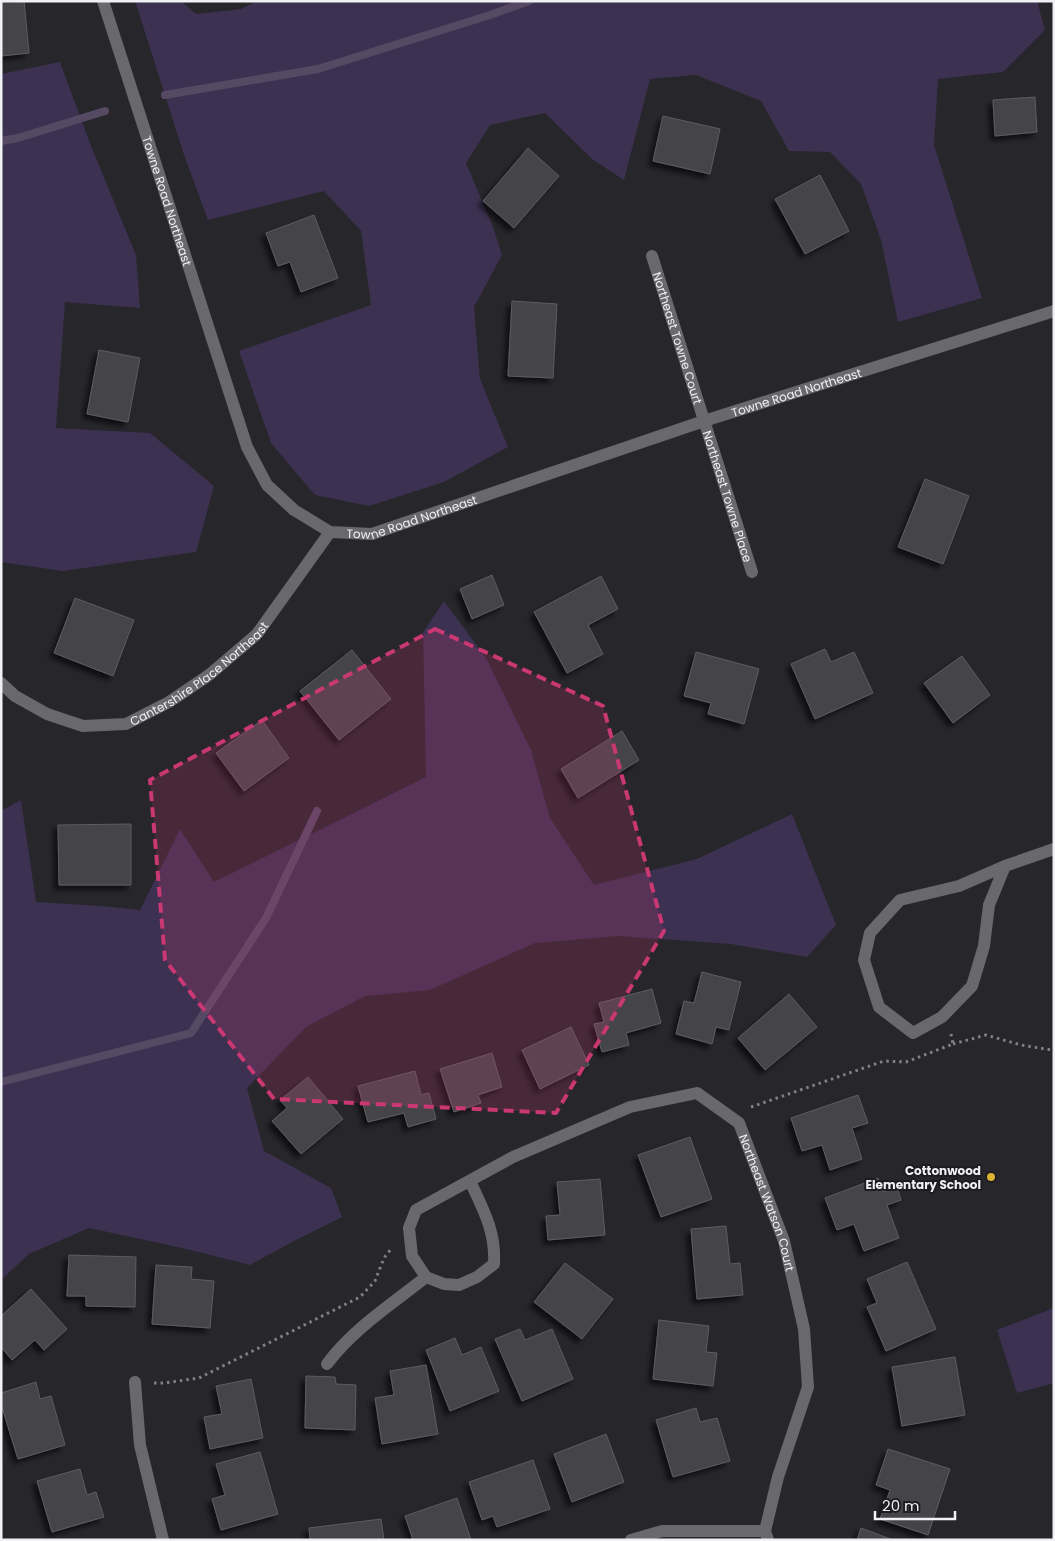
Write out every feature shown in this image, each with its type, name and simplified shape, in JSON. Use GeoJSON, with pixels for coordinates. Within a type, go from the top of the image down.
{"type":"FeatureCollection","features":[{"type":"Feature","properties":{"kind":"street","name":"Towne Road Northeast"},"geometry":{"type":"LineString","coordinates":[[103,1],[247,447],[267,485],[294,510],[330,532],[372,534],[704,421],[1054,311]]}},
{"type":"Feature","properties":{"kind":"street","name":"Northeast Towne Court"},"geometry":{"type":"LineString","coordinates":[[652,256],[704,421]]}},
{"type":"Feature","properties":{"kind":"street","name":"Northeast Towne Place"},"geometry":{"type":"LineString","coordinates":[[704,421],[752,572]]}},
{"type":"Feature","properties":{"kind":"street","name":"Cantershire Place Northeast"},"geometry":{"type":"LineString","coordinates":[[1,683],[15,696],[47,714],[83,726],[126,724],[169,702],[209,675],[257,634],[330,532]]}},
{"type":"Feature","properties":{"kind":"street"},"geometry":{"type":"LineString","coordinates":[[1005,866],[989,905],[984,946],[972,986],[942,1017],[913,1033],[879,1007],[864,960],[870,933],[900,900],[959,886],[1005,866],[1054,849]]}},
{"type":"Feature","properties":{"kind":"street","name":"Northeast Watson Court"},"geometry":{"type":"LineString","coordinates":[[409,1228],[416,1210],[513,1158],[630,1107],[696,1093],[738,1123],[784,1241],[804,1329],[808,1387],[778,1477],[766,1535]]}},
{"type":"Feature","properties":{"kind":"street"},"geometry":{"type":"LineString","coordinates":[[409,1228],[412,1256],[426,1277],[444,1284],[459,1285],[477,1277],[494,1264],[495,1247],[489,1223],[470,1181]]}},
{"type":"Feature","properties":{"kind":"street"},"geometry":{"type":"LineString","coordinates":[[326,1364],[353,1334],[426,1277]]}},
{"type":"Feature","properties":{"kind":"street"},"geometry":{"type":"LineString","coordinates":[[135,1382],[140,1444],[163,1540]]}},
{"type":"Feature","properties":{"kind":"street"},"geometry":{"type":"LineString","coordinates":[[631,1540],[662,1531],[766,1535]]}},
{"type":"Feature","properties":{"kind":"path"},"geometry":{"type":"LineString","coordinates":[[947,1012],[953,1044]]}},
{"type":"Feature","properties":{"kind":"path"},"geometry":{"type":"LineString","coordinates":[[731,1117],[748,1108],[884,1061],[906,1062],[953,1044],[986,1035],[1021,1045],[1052,1050]]}},
{"type":"Feature","properties":{"kind":"path"},"geometry":{"type":"LineString","coordinates":[[135,1382],[164,1383],[200,1378],[360,1297],[375,1281],[384,1258],[409,1228]]}},
{"type":"Feature","properties":{"kind":"highlighted area"},"geometry":{"type":"Polygon","coordinates":[[[435,629],[603,706],[664,931],[556,1113],[274,1099],[165,960],[150,780],[435,629]]]}},
{"type":"Feature","properties":{"kind":"shaded area"},"geometry":{"type":"Polygon","coordinates":[[[135,1],[181,1],[196,14],[241,9],[257,1],[1037,1],[1045,30],[1003,72],[938,79],[934,145],[982,298],[898,322],[881,240],[861,184],[830,152],[789,151],[761,101],[696,75],[650,79],[624,180],[592,159],[545,113],[490,125],[466,163],[492,224],[502,255],[474,307],[480,379],[508,447],[444,482],[369,506],[315,495],[271,443],[239,351],[371,305],[361,231],[324,191],[208,220],[184,155],[135,1]]]}},
{"type":"Feature","properties":{"kind":"shaded area"},"geometry":{"type":"Polygon","coordinates":[[[60,62],[91,146],[136,255],[140,308],[65,302],[56,428],[150,433],[214,486],[196,552],[63,571],[1,562],[1,74],[60,62]]]}},
{"type":"Feature","properties":{"kind":"shaded area"},"geometry":{"type":"Polygon","coordinates":[[[444,601],[486,658],[531,750],[550,818],[594,885],[697,859],[792,814],[836,925],[807,957],[731,944],[618,936],[535,943],[430,990],[365,996],[306,1027],[247,1088],[264,1151],[331,1188],[342,1217],[250,1265],[89,1228],[29,1254],[1,1280],[1,811],[21,800],[36,902],[140,910],[180,829],[214,882],[426,777],[423,632],[444,601]]]}},
{"type":"Feature","properties":{"kind":"shaded area"},"geometry":{"type":"Polygon","coordinates":[[[1054,1308],[1054,1383],[1017,1393],[997,1330],[1054,1308]]]}},
{"type":"Feature","properties":{"kind":"building"},"geometry":{"type":"Polygon","coordinates":[[[1,1],[24,1],[29,53],[1,56],[1,1]]]}},
{"type":"Feature","properties":{"kind":"building"},"geometry":{"type":"Polygon","coordinates":[[[1035,97],[1037,132],[995,136],[993,100],[1035,97]]]}},
{"type":"Feature","properties":{"kind":"building"},"geometry":{"type":"Polygon","coordinates":[[[663,116],[720,129],[710,174],[653,161],[663,116]]]}},
{"type":"Feature","properties":{"kind":"building"},"geometry":{"type":"Polygon","coordinates":[[[528,148],[559,176],[514,228],[483,201],[528,148]]]}},
{"type":"Feature","properties":{"kind":"building"},"geometry":{"type":"Polygon","coordinates":[[[820,175],[849,231],[805,254],[775,199],[820,175]]]}},
{"type":"Feature","properties":{"kind":"building"},"geometry":{"type":"Polygon","coordinates":[[[314,215],[338,278],[301,292],[290,262],[278,266],[266,233],[314,215]]]}},
{"type":"Feature","properties":{"kind":"building"},"geometry":{"type":"Polygon","coordinates":[[[512,301],[557,304],[553,378],[508,376],[512,301]]]}},
{"type":"Feature","properties":{"kind":"building"},"geometry":{"type":"Polygon","coordinates":[[[99,350],[140,358],[128,422],[87,414],[99,350]]]}},
{"type":"Feature","properties":{"kind":"building"},"geometry":{"type":"Polygon","coordinates":[[[925,479],[969,496],[943,564],[898,547],[925,479]]]}},
{"type":"Feature","properties":{"kind":"building"},"geometry":{"type":"Polygon","coordinates":[[[492,575],[504,605],[472,619],[460,589],[492,575]]]}},
{"type":"Feature","properties":{"kind":"building"},"geometry":{"type":"Polygon","coordinates":[[[601,576],[618,609],[588,625],[603,654],[567,673],[534,612],[601,576]]]}},
{"type":"Feature","properties":{"kind":"building"},"geometry":{"type":"Polygon","coordinates":[[[75,598],[134,620],[113,676],[54,653],[75,598]]]}},
{"type":"Feature","properties":{"kind":"building"},"geometry":{"type":"Polygon","coordinates":[[[825,649],[831,662],[854,652],[873,693],[815,719],[791,664],[825,649]]]}},
{"type":"Feature","properties":{"kind":"building"},"geometry":{"type":"Polygon","coordinates":[[[352,650],[391,699],[339,740],[300,691],[352,650]]]}},
{"type":"Feature","properties":{"kind":"building"},"geometry":{"type":"Polygon","coordinates":[[[696,652],[759,669],[744,724],[708,714],[711,703],[684,696],[696,652]]]}},
{"type":"Feature","properties":{"kind":"building"},"geometry":{"type":"Polygon","coordinates":[[[962,656],[990,695],[953,723],[924,683],[962,656]]]}},
{"type":"Feature","properties":{"kind":"building"},"geometry":{"type":"Polygon","coordinates":[[[262,720],[289,758],[244,791],[216,753],[262,720]]]}},
{"type":"Feature","properties":{"kind":"building"},"geometry":{"type":"Polygon","coordinates":[[[622,731],[639,760],[578,798],[561,769],[622,731]]]}},
{"type":"Feature","properties":{"kind":"building"},"geometry":{"type":"Polygon","coordinates":[[[131,824],[131,885],[59,885],[58,825],[131,824]]]}},
{"type":"Feature","properties":{"kind":"building"},"geometry":{"type":"Polygon","coordinates":[[[702,972],[741,982],[729,1030],[716,1027],[712,1044],[676,1034],[684,1001],[694,1003],[702,972]]]}},
{"type":"Feature","properties":{"kind":"building"},"geometry":{"type":"Polygon","coordinates":[[[652,989],[661,1023],[626,1033],[629,1045],[602,1052],[594,1024],[604,1022],[599,1003],[652,989]]]}},
{"type":"Feature","properties":{"kind":"building"},"geometry":{"type":"Polygon","coordinates":[[[789,994],[817,1027],[765,1070],[738,1038],[789,994]]]}},
{"type":"Feature","properties":{"kind":"building"},"geometry":{"type":"Polygon","coordinates":[[[571,1027],[589,1065],[540,1089],[522,1050],[571,1027]]]}},
{"type":"Feature","properties":{"kind":"building"},"geometry":{"type":"Polygon","coordinates":[[[492,1053],[502,1087],[478,1095],[481,1103],[454,1112],[440,1069],[492,1053]]]}},
{"type":"Feature","properties":{"kind":"building"},"geometry":{"type":"Polygon","coordinates":[[[415,1071],[421,1095],[429,1093],[436,1119],[408,1127],[404,1113],[368,1122],[358,1086],[415,1071]]]}},
{"type":"Feature","properties":{"kind":"building"},"geometry":{"type":"Polygon","coordinates":[[[308,1077],[343,1119],[301,1154],[272,1121],[287,1108],[280,1100],[308,1077]]]}},
{"type":"Feature","properties":{"kind":"building"},"geometry":{"type":"Polygon","coordinates":[[[858,1095],[868,1123],[852,1128],[862,1159],[830,1170],[822,1145],[802,1151],[791,1118],[858,1095]]]}},
{"type":"Feature","properties":{"kind":"building"},"geometry":{"type":"Polygon","coordinates":[[[690,1137],[712,1199],[661,1217],[638,1155],[690,1137]]]}},
{"type":"Feature","properties":{"kind":"building"},"geometry":{"type":"Polygon","coordinates":[[[878,1178],[883,1192],[897,1187],[901,1200],[887,1205],[899,1238],[864,1251],[854,1224],[837,1230],[825,1198],[878,1178]]]}},
{"type":"Feature","properties":{"kind":"building"},"geometry":{"type":"Polygon","coordinates":[[[600,1179],[605,1235],[548,1240],[546,1216],[560,1215],[557,1182],[600,1179]]]}},
{"type":"Feature","properties":{"kind":"building"},"geometry":{"type":"Polygon","coordinates":[[[726,1226],[730,1264],[740,1263],[743,1295],[697,1299],[691,1229],[726,1226]]]}},
{"type":"Feature","properties":{"kind":"building"},"geometry":{"type":"Polygon","coordinates":[[[69,1255],[136,1257],[135,1307],[86,1306],[86,1296],[67,1296],[69,1255]]]}},
{"type":"Feature","properties":{"kind":"building"},"geometry":{"type":"Polygon","coordinates":[[[907,1262],[936,1329],[886,1351],[867,1307],[877,1303],[867,1279],[907,1262]]]}},
{"type":"Feature","properties":{"kind":"building"},"geometry":{"type":"Polygon","coordinates":[[[565,1263],[613,1299],[582,1339],[534,1302],[565,1263]]]}},
{"type":"Feature","properties":{"kind":"building"},"geometry":{"type":"Polygon","coordinates":[[[156,1265],[192,1267],[191,1279],[214,1281],[210,1328],[152,1324],[156,1265]]]}},
{"type":"Feature","properties":{"kind":"building"},"geometry":{"type":"Polygon","coordinates":[[[31,1289],[67,1329],[44,1350],[35,1340],[12,1360],[1,1347],[1,1316],[31,1289]]]}},
{"type":"Feature","properties":{"kind":"building"},"geometry":{"type":"Polygon","coordinates":[[[659,1320],[709,1326],[706,1352],[717,1353],[713,1386],[653,1379],[659,1320]]]}},
{"type":"Feature","properties":{"kind":"building"},"geometry":{"type":"Polygon","coordinates":[[[520,1329],[525,1340],[552,1329],[573,1379],[522,1401],[495,1339],[520,1329]]]}},
{"type":"Feature","properties":{"kind":"building"},"geometry":{"type":"Polygon","coordinates":[[[455,1338],[462,1355],[481,1347],[499,1391],[450,1411],[426,1350],[455,1338]]]}},
{"type":"Feature","properties":{"kind":"building"},"geometry":{"type":"Polygon","coordinates":[[[955,1357],[965,1415],[902,1426],[892,1367],[955,1357]]]}},
{"type":"Feature","properties":{"kind":"building"},"geometry":{"type":"Polygon","coordinates":[[[426,1365],[438,1434],[382,1444],[375,1398],[394,1395],[390,1371],[426,1365]]]}},
{"type":"Feature","properties":{"kind":"building"},"geometry":{"type":"Polygon","coordinates":[[[306,1376],[335,1377],[336,1384],[356,1385],[355,1430],[305,1428],[306,1376]]]}},
{"type":"Feature","properties":{"kind":"building"},"geometry":{"type":"Polygon","coordinates":[[[251,1379],[263,1438],[210,1449],[204,1417],[222,1414],[216,1386],[251,1379]]]}},
{"type":"Feature","properties":{"kind":"building"},"geometry":{"type":"Polygon","coordinates":[[[36,1382],[40,1399],[51,1396],[65,1445],[18,1459],[1,1404],[1,1393],[36,1382]]]}},
{"type":"Feature","properties":{"kind":"building"},"geometry":{"type":"Polygon","coordinates":[[[696,1408],[700,1422],[717,1418],[730,1461],[673,1477],[656,1420],[696,1408]]]}},
{"type":"Feature","properties":{"kind":"building"},"geometry":{"type":"Polygon","coordinates":[[[606,1434],[624,1482],[572,1502],[554,1454],[606,1434]]]}},
{"type":"Feature","properties":{"kind":"building"},"geometry":{"type":"Polygon","coordinates":[[[888,1449],[950,1469],[928,1535],[880,1519],[890,1490],[876,1485],[888,1449]]]}},
{"type":"Feature","properties":{"kind":"building"},"geometry":{"type":"Polygon","coordinates":[[[260,1452],[278,1514],[221,1530],[212,1499],[225,1495],[216,1464],[260,1452]]]}},
{"type":"Feature","properties":{"kind":"building"},"geometry":{"type":"Polygon","coordinates":[[[533,1460],[550,1509],[497,1527],[493,1516],[482,1520],[469,1482],[533,1460]]]}},
{"type":"Feature","properties":{"kind":"building"},"geometry":{"type":"Polygon","coordinates":[[[80,1469],[87,1495],[96,1492],[104,1517],[52,1532],[37,1481],[80,1469]]]}},
{"type":"Feature","properties":{"kind":"building"},"geometry":{"type":"Polygon","coordinates":[[[457,1498],[471,1540],[413,1540],[405,1516],[457,1498]]]}},
{"type":"Feature","properties":{"kind":"building"},"geometry":{"type":"Polygon","coordinates":[[[381,1519],[384,1540],[310,1540],[309,1528],[381,1519]]]}},
{"type":"Feature","properties":{"kind":"building"},"geometry":{"type":"Polygon","coordinates":[[[861,1528],[893,1540],[857,1540],[861,1528]]]}},
{"type":"Feature","properties":{"kind":"waterway"},"geometry":{"type":"LineString","coordinates":[[165,95],[318,69],[529,1]]}},
{"type":"Feature","properties":{"kind":"waterway"},"geometry":{"type":"LineString","coordinates":[[1,141],[18,138],[105,111]]}},
{"type":"Feature","properties":{"kind":"waterway"},"geometry":{"type":"LineString","coordinates":[[1,1082],[191,1033],[266,918],[317,811]]}},
{"type":"Feature","properties":{"kind":"place","name":"Cottonwood Elementary School"},"geometry":{"type":"Point","coordinates":[991,1177]}}]}
